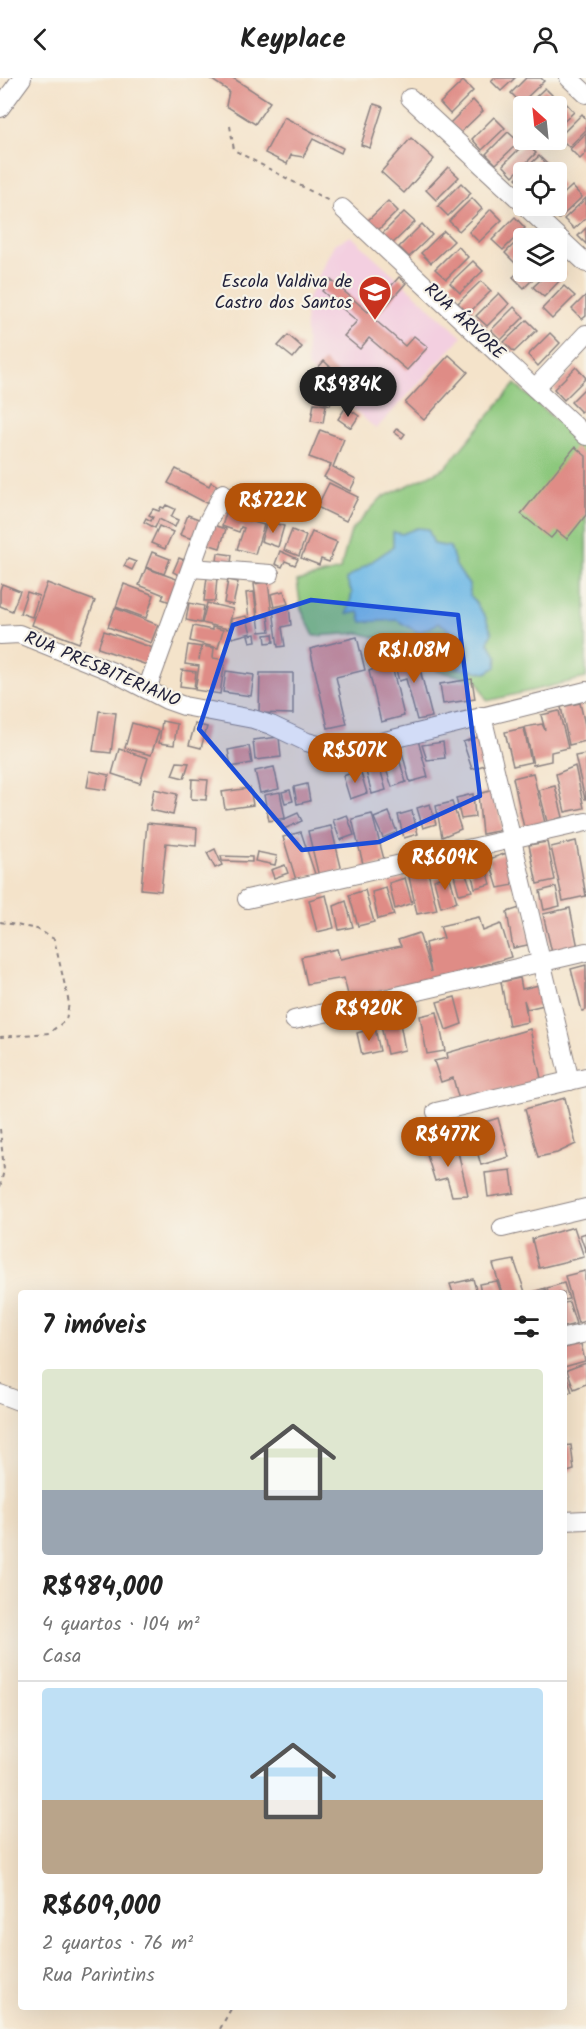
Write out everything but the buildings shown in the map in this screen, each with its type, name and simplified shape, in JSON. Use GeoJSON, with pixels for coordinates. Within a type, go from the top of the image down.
{"type":"FeatureCollection","features":[{"type":"Feature","properties":{"kind":"street"},"geometry":{"type":"LineString","coordinates":[[0,108],[22,78]]}},
{"type":"Feature","properties":{"kind":"street"},"geometry":{"type":"LineString","coordinates":[[569,78],[586,94]]}},
{"type":"Feature","properties":{"kind":"street"},"geometry":{"type":"LineString","coordinates":[[410,98],[513,195]]}},
{"type":"Feature","properties":{"kind":"street","name":"RUA ÁRVORE"},"geometry":{"type":"LineString","coordinates":[[342,208],[586,436]]}},
{"type":"Feature","properties":{"kind":"street"},"geometry":{"type":"LineString","coordinates":[[536,216],[586,263]]}},
{"type":"Feature","properties":{"kind":"street"},"geometry":{"type":"LineString","coordinates":[[535,388],[586,334]]}},
{"type":"Feature","properties":{"kind":"street"},"geometry":{"type":"LineString","coordinates":[[147,689],[207,523],[223,493]]}},
{"type":"Feature","properties":{"kind":"street"},"geometry":{"type":"LineString","coordinates":[[192,567],[270,574]]}},
{"type":"Feature","properties":{"kind":"street","name":"RUA PRESBITERIANO"},"geometry":{"type":"LineString","coordinates":[[0,635],[19,634],[113,672],[167,700],[184,706],[253,719],[307,742],[325,747],[365,746],[586,692]]}},
{"type":"Feature","properties":{"kind":"street"},"geometry":{"type":"LineString","coordinates":[[436,1112],[578,1079],[540,963],[482,716]]}},
{"type":"Feature","properties":{"kind":"street"},"geometry":{"type":"LineString","coordinates":[[247,899],[586,822]]}},
{"type":"Feature","properties":{"kind":"street"},"geometry":{"type":"LineString","coordinates":[[294,1020],[586,952]]}},
{"type":"Feature","properties":{"kind":"street"},"geometry":{"type":"LineString","coordinates":[[502,1228],[586,1208]]}},
{"type":"Feature","properties":{"kind":"street"},"geometry":{"type":"LineString","coordinates":[[567,1337],[586,1333]]}},
{"type":"Feature","properties":{"kind":"street"},"geometry":{"type":"LineString","coordinates":[[0,1394],[18,1401]]}},
{"type":"Feature","properties":{"kind":"street"},"geometry":{"type":"LineString","coordinates":[[567,1521],[586,1520]]}},
{"type":"Feature","properties":{"kind":"path"},"geometry":{"type":"LineString","coordinates":[[230,126],[234,150],[342,208]]}},
{"type":"Feature","properties":{"kind":"path"},"geometry":{"type":"LineString","coordinates":[[0,922],[37,929],[54,939],[69,1002],[66,1020],[50,1033],[0,1037]]}},
{"type":"Feature","properties":{"kind":"path"},"geometry":{"type":"LineString","coordinates":[[0,1129],[4,1170],[0,1187]]}},
{"type":"Feature","properties":{"kind":"path"},"geometry":{"type":"LineString","coordinates":[[220,2029],[230,2010]]}},
{"type":"Feature","properties":{"kind":"highlighted area"},"geometry":{"type":"Polygon","coordinates":[[[311,600],[458,615],[480,796],[379,842],[302,850],[199,729],[233,625],[311,600]]]}},
{"type":"Feature","properties":{"kind":"shaded area","name":"Escola Valdiva de Castro dos Santos"},"geometry":{"type":"Polygon","coordinates":[[[351,236],[462,337],[376,429],[307,367],[305,304],[334,244],[351,236]]]}},
{"type":"Feature","properties":{"kind":"green space"},"geometry":{"type":"Polygon","coordinates":[[[515,384],[586,447],[586,678],[487,701],[478,682],[438,671],[421,651],[360,633],[314,636],[301,609],[297,581],[340,570],[351,531],[381,498],[445,468],[515,384]]]}},
{"type":"Feature","properties":{"kind":"water"},"geometry":{"type":"Polygon","coordinates":[[[417,528],[428,529],[434,544],[450,547],[456,566],[469,585],[470,595],[485,616],[492,633],[488,642],[497,656],[496,667],[486,673],[453,667],[445,649],[451,635],[445,626],[438,623],[419,633],[397,620],[362,622],[359,612],[347,614],[352,593],[346,579],[393,547],[393,532],[402,534],[417,528]]]}},
{"type":"Feature","properties":{"kind":"place","name":"Escola Valdiva de Castro dos Santos"},"geometry":{"type":"Point","coordinates":[375,321]}}]}
